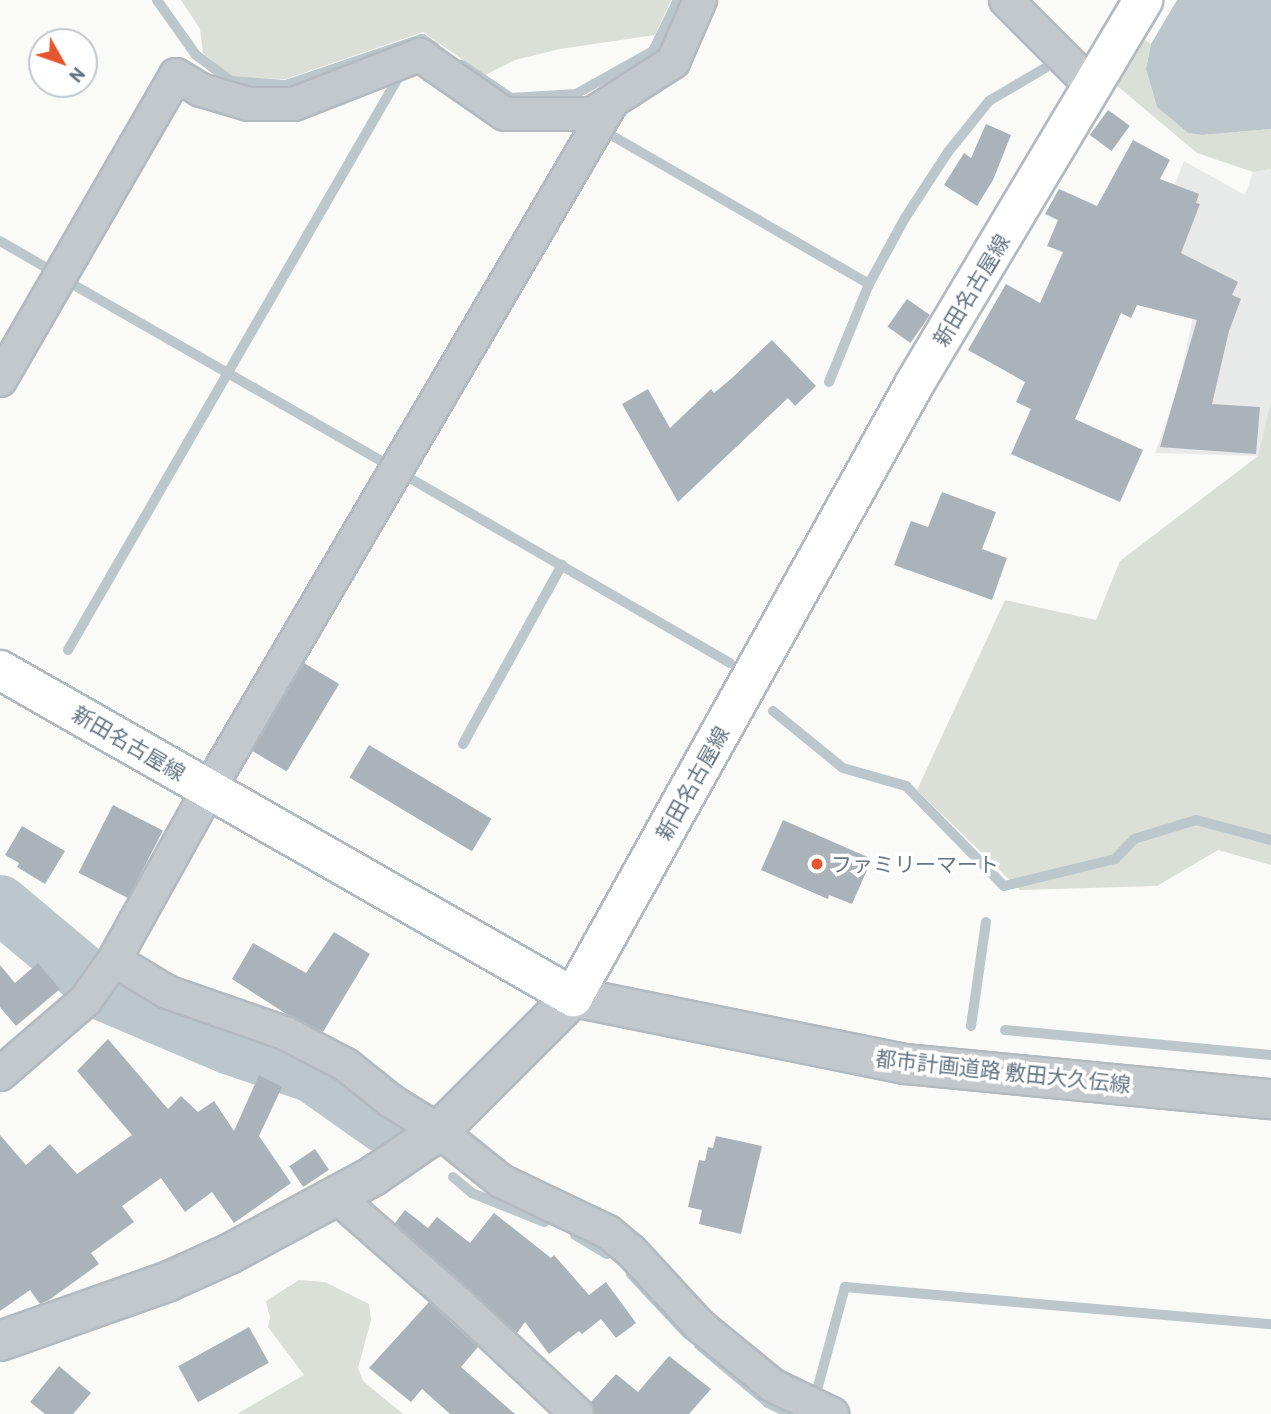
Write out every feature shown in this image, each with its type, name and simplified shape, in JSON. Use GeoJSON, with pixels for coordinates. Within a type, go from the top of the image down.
{"type":"FeatureCollection","features":[{"type":"Feature","properties":{"kind":"main road","name":"新田名古屋線"},"geometry":{"type":"LineString","coordinates":[[0,670],[573,997],[915,383],[1143,0]]}},
{"type":"Feature","properties":{"kind":"street"},"geometry":{"type":"LineString","coordinates":[[0,380],[176,75],[201,90],[249,104],[295,104],[420,55],[505,114],[592,114],[610,105],[673,62],[700,0]]}},
{"type":"Feature","properties":{"kind":"street"},"geometry":{"type":"LineString","coordinates":[[1006,0],[1092,86]]}},
{"type":"Feature","properties":{"kind":"street"},"geometry":{"type":"LineString","coordinates":[[0,1074],[87,999],[111,964],[209,789],[610,105]]}},
{"type":"Feature","properties":{"kind":"street"},"geometry":{"type":"LineString","coordinates":[[111,964],[167,992],[285,1033],[346,1065],[391,1101],[439,1131],[501,1181],[608,1233],[631,1251],[700,1326],[772,1385],[832,1414]]}},
{"type":"Feature","properties":{"kind":"street"},"geometry":{"type":"LineString","coordinates":[[0,1341],[169,1281],[229,1254],[373,1176],[439,1131],[573,997]]}},
{"type":"Feature","properties":{"kind":"street","name":"都市計画道路 敷田大久伝線"},"geometry":{"type":"LineString","coordinates":[[573,997],[905,1064],[1271,1099]]}},
{"type":"Feature","properties":{"kind":"street"},"geometry":{"type":"LineString","coordinates":[[336,1196],[459,1304],[577,1414]]}},
{"type":"Feature","properties":{"kind":"shaded area"},"geometry":{"type":"Polygon","coordinates":[[[181,0],[671,0],[655,35],[560,49],[515,60],[485,75],[423,32],[286,79],[231,78],[203,53],[200,29],[181,0]]]}},
{"type":"Feature","properties":{"kind":"shaded area"},"geometry":{"type":"Polygon","coordinates":[[[1177,0],[1271,0],[1271,129],[1202,135],[1188,133],[1157,107],[1146,69],[1151,44],[1177,0]]]}},
{"type":"Feature","properties":{"kind":"shaded area"},"geometry":{"type":"Polygon","coordinates":[[[1145,40],[1151,44],[1146,69],[1157,107],[1188,133],[1202,135],[1271,129],[1271,169],[1253,172],[1197,153],[1116,85],[1145,40]]]}},
{"type":"Feature","properties":{"kind":"shaded area"},"geometry":{"type":"Polygon","coordinates":[[[1184,161],[1245,195],[1253,172],[1271,169],[1271,401],[1258,456],[1155,453],[1178,389],[1196,302],[1138,279],[1184,161]]]}},
{"type":"Feature","properties":{"kind":"shaded area"},"geometry":{"type":"Polygon","coordinates":[[[1271,401],[1271,865],[1218,850],[1157,886],[1020,890],[917,790],[1005,600],[1096,620],[1120,561],[1258,456],[1271,401]]]}},
{"type":"Feature","properties":{"kind":"shaded area"},"geometry":{"type":"Polygon","coordinates":[[[299,1280],[325,1282],[369,1304],[371,1320],[358,1368],[363,1381],[403,1414],[237,1414],[304,1375],[268,1327],[270,1318],[266,1301],[299,1280]]]}},
{"type":"Feature","properties":{"kind":"building"},"geometry":{"type":"Polygon","coordinates":[[[1108,110],[1130,126],[1112,151],[1090,135],[1108,110]]]}},
{"type":"Feature","properties":{"kind":"building"},"geometry":{"type":"Polygon","coordinates":[[[986,124],[1011,135],[993,180],[977,206],[944,185],[964,153],[971,158],[986,124]]]}},
{"type":"Feature","properties":{"kind":"building"},"geometry":{"type":"Polygon","coordinates":[[[1133,140],[1170,160],[1160,179],[1199,194],[1196,203],[1200,204],[1181,253],[1238,282],[1232,295],[1241,299],[1229,331],[1212,404],[1260,407],[1256,454],[1160,447],[1197,320],[1137,305],[1131,318],[1121,313],[1075,419],[1143,450],[1120,502],[1011,454],[1031,409],[1016,402],[1025,382],[968,350],[1006,284],[1040,303],[1063,252],[1047,246],[1058,220],[1045,214],[1059,189],[1097,206],[1133,140]]]}},
{"type":"Feature","properties":{"kind":"building"},"geometry":{"type":"Polygon","coordinates":[[[907,299],[930,315],[910,343],[887,327],[907,299]]]}},
{"type":"Feature","properties":{"kind":"building"},"geometry":{"type":"Polygon","coordinates":[[[772,340],[816,386],[795,406],[788,398],[678,502],[622,404],[648,389],[670,428],[711,389],[714,393],[772,340]]]}},
{"type":"Feature","properties":{"kind":"building"},"geometry":{"type":"Polygon","coordinates":[[[942,492],[996,512],[982,549],[1007,558],[992,600],[894,565],[911,521],[928,527],[942,492]]]}},
{"type":"Feature","properties":{"kind":"building"},"geometry":{"type":"Polygon","coordinates":[[[304,663],[339,684],[287,772],[251,750],[304,663]]]}},
{"type":"Feature","properties":{"kind":"building"},"geometry":{"type":"Polygon","coordinates":[[[369,745],[492,819],[472,851],[349,778],[369,745]]]}},
{"type":"Feature","properties":{"kind":"building"},"geometry":{"type":"Polygon","coordinates":[[[113,805],[163,830],[128,898],[78,873],[113,805]]]}},
{"type":"Feature","properties":{"kind":"building","name":"ファミリーマート"},"geometry":{"type":"Polygon","coordinates":[[[783,820],[872,859],[852,904],[829,895],[828,899],[761,870],[783,820]]]}},
{"type":"Feature","properties":{"kind":"building"},"geometry":{"type":"Polygon","coordinates":[[[22,826],[65,851],[45,884],[17,867],[19,863],[5,855],[22,826]]]}},
{"type":"Feature","properties":{"kind":"building"},"geometry":{"type":"Polygon","coordinates":[[[334,932],[370,954],[323,1032],[288,1015],[232,979],[253,943],[306,973],[334,932]]]}},
{"type":"Feature","properties":{"kind":"building"},"geometry":{"type":"Polygon","coordinates":[[[38,963],[60,989],[16,1026],[0,1007],[0,965],[15,983],[38,963]]]}},
{"type":"Feature","properties":{"kind":"building"},"geometry":{"type":"Polygon","coordinates":[[[108,1039],[168,1109],[181,1096],[198,1112],[214,1101],[234,1131],[259,1075],[282,1087],[259,1136],[291,1183],[234,1223],[212,1192],[185,1212],[161,1178],[122,1206],[134,1222],[91,1253],[99,1264],[49,1300],[40,1304],[30,1290],[0,1311],[0,1135],[26,1165],[50,1144],[77,1174],[132,1135],[77,1071],[108,1039]]]}},
{"type":"Feature","properties":{"kind":"building"},"geometry":{"type":"Polygon","coordinates":[[[716,1136],[762,1146],[741,1234],[699,1224],[702,1210],[688,1207],[699,1160],[705,1161],[708,1147],[713,1148],[716,1136]]]}},
{"type":"Feature","properties":{"kind":"building"},"geometry":{"type":"Polygon","coordinates":[[[315,1149],[329,1170],[303,1187],[289,1166],[315,1149]]]}},
{"type":"Feature","properties":{"kind":"building"},"geometry":{"type":"Polygon","coordinates":[[[405,1210],[428,1228],[437,1217],[470,1243],[494,1213],[551,1258],[554,1255],[589,1295],[606,1282],[636,1323],[616,1338],[601,1319],[582,1334],[579,1331],[549,1354],[525,1322],[517,1333],[395,1223],[405,1210]]]}},
{"type":"Feature","properties":{"kind":"building"},"geometry":{"type":"Polygon","coordinates":[[[429,1302],[478,1347],[461,1367],[515,1414],[450,1414],[422,1389],[411,1402],[369,1368],[429,1302]]]}},
{"type":"Feature","properties":{"kind":"building"},"geometry":{"type":"Polygon","coordinates":[[[249,1327],[269,1363],[198,1402],[178,1366],[249,1327]]]}},
{"type":"Feature","properties":{"kind":"building"},"geometry":{"type":"Polygon","coordinates":[[[669,1356],[711,1389],[689,1414],[595,1414],[591,1402],[616,1374],[638,1392],[669,1356]]]}},
{"type":"Feature","properties":{"kind":"building"},"geometry":{"type":"Polygon","coordinates":[[[59,1366],[91,1393],[73,1414],[45,1414],[30,1402],[59,1366]]]}},
{"type":"Feature","properties":{"kind":"waterway"},"geometry":{"type":"LineString","coordinates":[[157,0],[196,55],[231,81],[286,85],[422,39],[435,47]]}},
{"type":"Feature","properties":{"kind":"waterway"},"geometry":{"type":"LineString","coordinates":[[462,65],[511,98],[576,94],[653,51],[678,0]]}},
{"type":"Feature","properties":{"kind":"waterway"},"geometry":{"type":"LineString","coordinates":[[829,382],[869,284],[905,218],[948,152],[989,101],[1045,68]]}},
{"type":"Feature","properties":{"kind":"waterway"},"geometry":{"type":"LineString","coordinates":[[68,650],[398,78]]}},
{"type":"Feature","properties":{"kind":"waterway"},"geometry":{"type":"LineString","coordinates":[[611,135],[869,284]]}},
{"type":"Feature","properties":{"kind":"waterway"},"geometry":{"type":"LineString","coordinates":[[0,241],[45,267]]}},
{"type":"Feature","properties":{"kind":"waterway"},"geometry":{"type":"LineString","coordinates":[[74,285],[379,460]]}},
{"type":"Feature","properties":{"kind":"waterway"},"geometry":{"type":"LineString","coordinates":[[413,480],[730,663]]}},
{"type":"Feature","properties":{"kind":"waterway"},"geometry":{"type":"LineString","coordinates":[[463,744],[562,565]]}},
{"type":"Feature","properties":{"kind":"waterway"},"geometry":{"type":"LineString","coordinates":[[773,711],[843,768],[906,786],[1004,886],[1115,859],[1134,839],[1196,820],[1271,840]]}},
{"type":"Feature","properties":{"kind":"waterway"},"geometry":{"type":"LineString","coordinates":[[0,904],[106,993],[228,1045],[313,1074],[385,1125]]}},
{"type":"Feature","properties":{"kind":"waterway"},"geometry":{"type":"LineString","coordinates":[[971,1026],[986,922]]}},
{"type":"Feature","properties":{"kind":"waterway"},"geometry":{"type":"LineString","coordinates":[[1005,1030],[1271,1055]]}},
{"type":"Feature","properties":{"kind":"waterway"},"geometry":{"type":"LineString","coordinates":[[453,1177],[472,1193],[544,1222]]}},
{"type":"Feature","properties":{"kind":"waterway"},"geometry":{"type":"LineString","coordinates":[[575,1235],[607,1254]]}},
{"type":"Feature","properties":{"kind":"waterway"},"geometry":{"type":"LineString","coordinates":[[631,1274],[688,1335]]}},
{"type":"Feature","properties":{"kind":"waterway"},"geometry":{"type":"LineString","coordinates":[[817,1390],[845,1287],[1271,1324]]}},
{"type":"Feature","properties":{"kind":"waterway"},"geometry":{"type":"LineString","coordinates":[[699,1345],[768,1403],[791,1414]]}},
{"type":"Feature","properties":{"kind":"place","name":"ファミリーマート"},"geometry":{"type":"Point","coordinates":[817,864]}}]}
